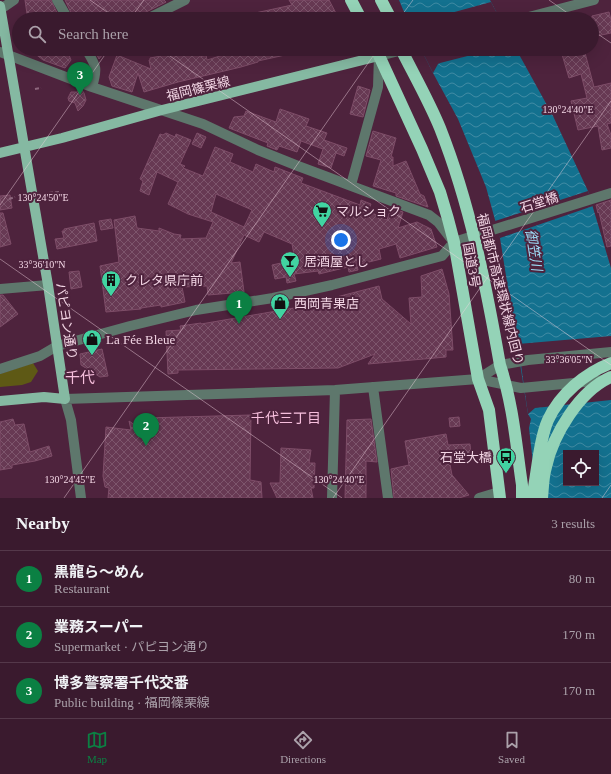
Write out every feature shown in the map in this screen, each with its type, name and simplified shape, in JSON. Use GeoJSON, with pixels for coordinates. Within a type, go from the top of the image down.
{"type":"FeatureCollection","features":[{"type":"Feature","properties":{"kind":"highway"},"geometry":{"type":"LineString","coordinates":[[351,0],[357,12]]}},
{"type":"Feature","properties":{"kind":"highway"},"geometry":{"type":"LineString","coordinates":[[379,0],[383,12]]}},
{"type":"Feature","properties":{"kind":"highway"},"geometry":{"type":"LineString","coordinates":[[379,0],[386,12]]}},
{"type":"Feature","properties":{"kind":"highway","name":"国道3号"},"geometry":{"type":"LineString","coordinates":[[379,56],[437,185],[448,219],[454,242],[478,379],[489,410],[500,495]]}},
{"type":"Feature","properties":{"kind":"highway","name":"国道3号"},"geometry":{"type":"LineString","coordinates":[[406,56],[440,128],[465,201],[474,235],[500,365],[507,385],[522,485],[522,498]]}},
{"type":"Feature","properties":{"kind":"highway","name":"福岡都市高速環状線内回り"},"geometry":{"type":"LineString","coordinates":[[406,56],[425,93],[477,241],[509,377],[523,483],[522,498]]}},
{"type":"Feature","properties":{"kind":"highway"},"geometry":{"type":"LineString","coordinates":[[532,498],[542,441],[548,420],[560,400],[574,385],[599,368],[611,363]]}},
{"type":"Feature","properties":{"kind":"highway"},"geometry":{"type":"LineString","coordinates":[[542,498],[545,468],[552,446],[562,426],[587,394],[611,379]]}},
{"type":"Feature","properties":{"kind":"main road","name":"パピヨン通り"},"geometry":{"type":"LineString","coordinates":[[0,7],[5,54],[25,147],[48,284],[65,399]]}},
{"type":"Feature","properties":{"kind":"main road","name":"福岡篠栗線"},"geometry":{"type":"LineString","coordinates":[[0,153],[62,138],[367,56]]}},
{"type":"Feature","properties":{"kind":"main road"},"geometry":{"type":"LineString","coordinates":[[0,401],[44,397],[65,399]]}},
{"type":"Feature","properties":{"kind":"street"},"geometry":{"type":"LineString","coordinates":[[0,7],[14,0]]}},
{"type":"Feature","properties":{"kind":"street"},"geometry":{"type":"LineString","coordinates":[[57,0],[64,12]]}},
{"type":"Feature","properties":{"kind":"street"},"geometry":{"type":"LineString","coordinates":[[161,12],[185,0]]}},
{"type":"Feature","properties":{"kind":"street"},"geometry":{"type":"LineString","coordinates":[[548,12],[594,0]]}},
{"type":"Feature","properties":{"kind":"street"},"geometry":{"type":"LineString","coordinates":[[0,369],[40,356],[57,346],[130,326],[196,310],[273,298],[347,281],[442,256],[454,242],[438,222],[429,215],[258,150],[203,124],[92,87],[5,54]]}},
{"type":"Feature","properties":{"kind":"street"},"geometry":{"type":"LineString","coordinates":[[91,56],[96,64],[96,75],[92,87]]}},
{"type":"Feature","properties":{"kind":"street"},"geometry":{"type":"LineString","coordinates":[[351,185],[378,87],[378,56]]}},
{"type":"Feature","properties":{"kind":"street","name":"石堂橋"},"geometry":{"type":"LineString","coordinates":[[454,242],[590,198],[611,193]]}},
{"type":"Feature","properties":{"kind":"street"},"geometry":{"type":"LineString","coordinates":[[0,289],[48,284]]}},
{"type":"Feature","properties":{"kind":"street"},"geometry":{"type":"LineString","coordinates":[[478,379],[500,365],[611,352]]}},
{"type":"Feature","properties":{"kind":"street"},"geometry":{"type":"LineString","coordinates":[[65,399],[335,390],[478,379],[521,388],[611,379]]}},
{"type":"Feature","properties":{"kind":"street"},"geometry":{"type":"LineString","coordinates":[[373,387],[388,498]]}},
{"type":"Feature","properties":{"kind":"street"},"geometry":{"type":"LineString","coordinates":[[332,498],[335,390]]}},
{"type":"Feature","properties":{"kind":"street","name":"パピヨン通り"},"geometry":{"type":"LineString","coordinates":[[65,399],[70,420],[81,498]]}},
{"type":"Feature","properties":{"kind":"street"},"geometry":{"type":"LineString","coordinates":[[479,498],[500,495]]}},
{"type":"Feature","properties":{"kind":"path"},"geometry":{"type":"LineString","coordinates":[[35,89],[41,88]]}},
{"type":"Feature","properties":{"kind":"path"},"geometry":{"type":"LineString","coordinates":[[49,193],[59,192]]}},
{"type":"Feature","properties":{"kind":"path"},"geometry":{"type":"LineString","coordinates":[[9,199],[15,197]]}},
{"type":"Feature","properties":{"kind":"shaded area"},"geometry":{"type":"Polygon","coordinates":[[[33,363],[38,371],[31,382],[22,385],[0,387],[0,374],[33,363]]]}},
{"type":"Feature","properties":{"kind":"water"},"geometry":{"type":"Polygon","coordinates":[[[399,0],[490,0],[496,12],[404,12],[399,0]]]}},
{"type":"Feature","properties":{"kind":"water","name":"御笠川"},"geometry":{"type":"Polygon","coordinates":[[[424,56],[520,56],[553,116],[588,191],[611,268],[611,498],[537,498],[529,428],[531,419],[528,414],[500,238],[486,187],[458,119],[424,56]]]}},
{"type":"Feature","properties":{"kind":"pier"},"geometry":{"type":"Polygon","coordinates":[[[491,2],[496,12],[455,12],[491,2]]]}},
{"type":"Feature","properties":{"kind":"pier"},"geometry":{"type":"Polygon","coordinates":[[[424,56],[468,56],[440,63],[433,73],[424,56]]]}},
{"type":"Feature","properties":{"kind":"pier"},"geometry":{"type":"Polygon","coordinates":[[[588,191],[593,206],[500,238],[496,229],[495,221],[588,191]]]}},
{"type":"Feature","properties":{"kind":"pier"},"geometry":{"type":"Polygon","coordinates":[[[611,336],[611,400],[535,408],[528,414],[518,344],[611,336]]]}},
{"type":"Feature","properties":{"kind":"building"},"geometry":{"type":"Polygon","coordinates":[[[25,0],[51,0],[57,12],[27,12],[25,0]]]}},
{"type":"Feature","properties":{"kind":"building"},"geometry":{"type":"Polygon","coordinates":[[[65,0],[164,0],[166,2],[146,12],[71,12],[65,0]]]}},
{"type":"Feature","properties":{"kind":"building"},"geometry":{"type":"Polygon","coordinates":[[[289,0],[329,0],[335,12],[260,12],[292,5],[289,0]]]}},
{"type":"Feature","properties":{"kind":"building"},"geometry":{"type":"Polygon","coordinates":[[[609,12],[611,20],[611,33],[599,36],[599,14],[609,12]]]}},
{"type":"Feature","properties":{"kind":"building"},"geometry":{"type":"Polygon","coordinates":[[[38,56],[69,56],[71,60],[65,68],[43,60],[38,56]]]}},
{"type":"Feature","properties":{"kind":"building"},"geometry":{"type":"Polygon","coordinates":[[[117,56],[151,69],[150,58],[161,56],[206,56],[207,60],[220,56],[280,56],[144,92],[138,73],[132,92],[112,86],[109,77],[117,56]]]}},
{"type":"Feature","properties":{"kind":"building"},"geometry":{"type":"Polygon","coordinates":[[[562,56],[586,56],[594,87],[611,83],[611,123],[607,124],[611,135],[611,148],[602,150],[598,126],[578,130],[571,101],[587,98],[581,74],[569,78],[562,56]]]}},
{"type":"Feature","properties":{"kind":"building"},"geometry":{"type":"Polygon","coordinates":[[[358,86],[370,90],[363,117],[350,114],[358,86]]]}},
{"type":"Feature","properties":{"kind":"building"},"geometry":{"type":"Polygon","coordinates":[[[79,89],[84,93],[86,100],[78,111],[75,103],[69,101],[68,98],[71,92],[77,92],[79,89]]]}},
{"type":"Feature","properties":{"kind":"building"},"geometry":{"type":"Polygon","coordinates":[[[280,109],[309,119],[306,126],[327,133],[324,140],[347,148],[344,156],[336,153],[331,168],[318,164],[323,149],[301,141],[297,152],[279,146],[277,150],[267,146],[268,143],[229,128],[234,117],[244,116],[246,111],[276,122],[280,109]]]}},
{"type":"Feature","properties":{"kind":"building"},"geometry":{"type":"Polygon","coordinates":[[[373,131],[396,138],[391,157],[393,157],[393,166],[406,161],[420,194],[424,196],[428,207],[396,196],[396,193],[373,186],[381,160],[366,156],[373,131]]]}},
{"type":"Feature","properties":{"kind":"building"},"geometry":{"type":"Polygon","coordinates":[[[166,133],[175,137],[176,134],[191,140],[180,164],[185,166],[183,168],[203,176],[215,147],[233,154],[230,162],[253,172],[256,164],[274,172],[275,167],[303,178],[301,183],[360,205],[361,200],[371,204],[368,211],[387,220],[391,208],[403,212],[398,228],[417,222],[431,229],[437,247],[400,258],[396,244],[379,249],[381,259],[357,265],[358,270],[349,272],[348,267],[319,274],[318,271],[294,274],[296,281],[287,283],[286,277],[275,279],[272,265],[295,260],[292,244],[264,232],[259,242],[244,235],[231,263],[240,262],[244,292],[208,295],[207,286],[182,287],[185,302],[161,307],[161,305],[141,309],[106,312],[100,266],[119,262],[114,220],[135,216],[137,228],[159,231],[159,228],[181,235],[180,239],[206,238],[213,222],[188,214],[168,204],[178,182],[157,172],[149,195],[140,191],[143,181],[140,179],[160,134],[163,135],[166,133]],[[216,194],[211,212],[244,227],[252,210],[216,194]]]}},
{"type":"Feature","properties":{"kind":"building"},"geometry":{"type":"Polygon","coordinates":[[[197,133],[206,137],[201,148],[192,144],[197,133]]]}},
{"type":"Feature","properties":{"kind":"building"},"geometry":{"type":"Polygon","coordinates":[[[10,195],[12,208],[0,210],[0,196],[10,195]]]}},
{"type":"Feature","properties":{"kind":"building"},"geometry":{"type":"Polygon","coordinates":[[[611,200],[611,246],[607,247],[596,205],[611,200]]]}},
{"type":"Feature","properties":{"kind":"building"},"geometry":{"type":"Polygon","coordinates":[[[0,213],[3,213],[11,244],[0,247],[0,213]]]}},
{"type":"Feature","properties":{"kind":"building"},"geometry":{"type":"Polygon","coordinates":[[[111,219],[113,228],[101,230],[99,221],[111,219]]]}},
{"type":"Feature","properties":{"kind":"building"},"geometry":{"type":"Polygon","coordinates":[[[94,223],[97,241],[57,249],[55,239],[64,238],[62,231],[64,231],[64,229],[94,223]]]}},
{"type":"Feature","properties":{"kind":"building"},"geometry":{"type":"Polygon","coordinates":[[[442,269],[449,294],[453,350],[446,350],[446,357],[368,364],[375,354],[338,368],[178,370],[178,373],[168,374],[166,331],[181,330],[180,326],[201,324],[294,308],[379,286],[382,299],[411,324],[409,298],[422,297],[421,276],[442,269]]]}},
{"type":"Feature","properties":{"kind":"building"},"geometry":{"type":"Polygon","coordinates":[[[79,271],[82,287],[71,289],[69,272],[79,271]]]}},
{"type":"Feature","properties":{"kind":"building"},"geometry":{"type":"Polygon","coordinates":[[[0,295],[3,295],[18,314],[0,327],[0,295]]]}},
{"type":"Feature","properties":{"kind":"building"},"geometry":{"type":"Polygon","coordinates":[[[102,349],[108,376],[100,377],[81,365],[80,354],[102,349]]]}},
{"type":"Feature","properties":{"kind":"building"},"geometry":{"type":"Polygon","coordinates":[[[251,415],[250,480],[261,482],[262,498],[108,498],[109,488],[105,487],[103,476],[106,427],[131,430],[129,421],[145,432],[145,418],[251,415]]]}},
{"type":"Feature","properties":{"kind":"building"},"geometry":{"type":"Polygon","coordinates":[[[459,417],[460,426],[450,427],[449,418],[459,417]]]}},
{"type":"Feature","properties":{"kind":"building"},"geometry":{"type":"Polygon","coordinates":[[[13,419],[15,425],[24,424],[30,452],[49,446],[52,456],[12,465],[12,468],[0,470],[0,422],[13,419]]]}},
{"type":"Feature","properties":{"kind":"building"},"geometry":{"type":"Polygon","coordinates":[[[371,419],[377,462],[366,461],[366,498],[345,498],[347,420],[371,419]]]}},
{"type":"Feature","properties":{"kind":"building"},"geometry":{"type":"Polygon","coordinates":[[[446,434],[448,445],[470,444],[471,455],[449,459],[452,475],[469,495],[459,498],[394,498],[391,469],[409,465],[405,441],[446,434]]]}},
{"type":"Feature","properties":{"kind":"building"},"geometry":{"type":"Polygon","coordinates":[[[281,448],[311,450],[309,463],[315,463],[314,488],[311,488],[313,498],[277,498],[270,483],[280,483],[281,448]]]}},
{"type":"Feature","properties":{"kind":"place","name":"博多警察署千代交番"},"geometry":{"type":"Point","coordinates":[80,95]}},
{"type":"Feature","properties":{"kind":"place","name":"マルショク"},"geometry":{"type":"Point","coordinates":[322,228]}},
{"type":"Feature","properties":{"kind":"place","name":"居酒屋とし"},"geometry":{"type":"Point","coordinates":[290,278]}},
{"type":"Feature","properties":{"kind":"place","name":"クレタ県庁前"},"geometry":{"type":"Point","coordinates":[111,297]}},
{"type":"Feature","properties":{"kind":"place","name":"西岡青果店"},"geometry":{"type":"Point","coordinates":[280,320]}},
{"type":"Feature","properties":{"kind":"place","name":"黒龍ら〜めん"},"geometry":{"type":"Point","coordinates":[239,324]}},
{"type":"Feature","properties":{"kind":"place","name":"La Fée Bleue"},"geometry":{"type":"Point","coordinates":[92,356]}},
{"type":"Feature","properties":{"kind":"place","name":"業務スーパー"},"geometry":{"type":"Point","coordinates":[146,446]}},
{"type":"Feature","properties":{"kind":"place","name":"石堂大橋"},"geometry":{"type":"Point","coordinates":[506,474]}},
{"type":"Feature","properties":{"kind":"district","name":"千代"},"geometry":{"type":"Point","coordinates":[80,378]}},
{"type":"Feature","properties":{"kind":"district","name":"千代三丁目"},"geometry":{"type":"Point","coordinates":[286,418]}}]}
